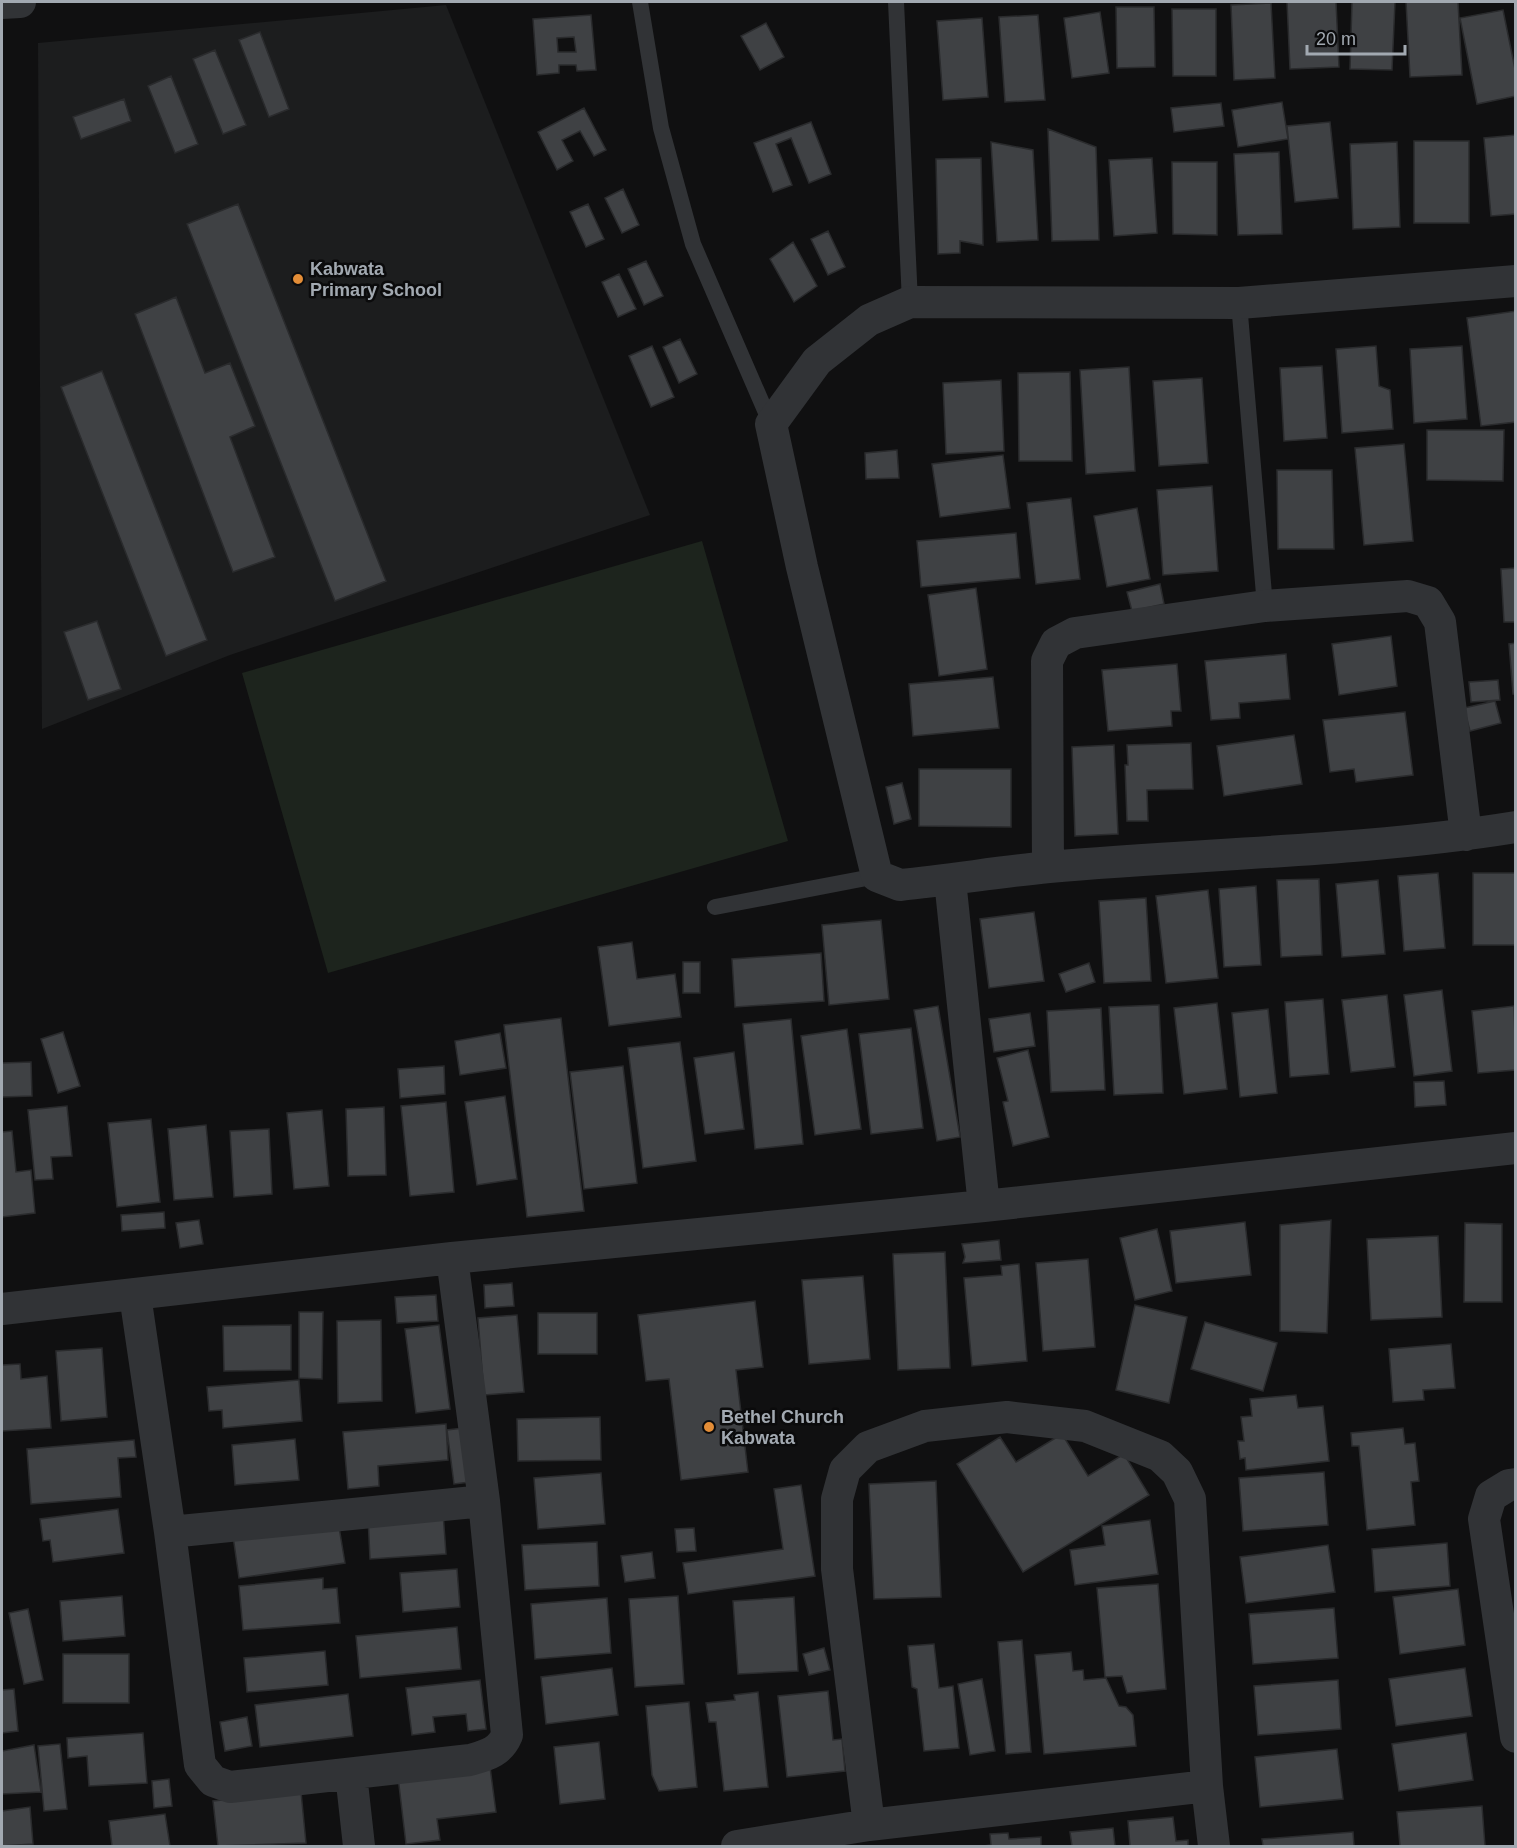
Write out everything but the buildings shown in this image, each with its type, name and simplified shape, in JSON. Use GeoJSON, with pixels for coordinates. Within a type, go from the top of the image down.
{"type":"FeatureCollection","features":[{"type":"Feature","properties":{"kind":"street"},"geometry":{"type":"LineString","coordinates":[[2,3],[20,2]]}},
{"type":"Feature","properties":{"kind":"street"},"geometry":{"type":"LineString","coordinates":[[1515,281],[1239,303],[910,302],[869,320],[817,361],[771,424],[802,567],[877,876],[900,885],[1048,867],[1263,854],[1466,835],[1515,827]]}},
{"type":"Feature","properties":{"kind":"street"},"geometry":{"type":"LineString","coordinates":[[1048,867],[1047,661],[1056,644],[1075,633],[1265,606],[1408,597],[1428,602],[1440,622],[1466,835]]}},
{"type":"Feature","properties":{"kind":"street"},"geometry":{"type":"LineString","coordinates":[[950,880],[984,1206]]}},
{"type":"Feature","properties":{"kind":"street"},"geometry":{"type":"LineString","coordinates":[[2,1310],[452,1258],[984,1206],[1515,1148]]}},
{"type":"Feature","properties":{"kind":"street"},"geometry":{"type":"LineString","coordinates":[[135,1295],[170,1532],[200,1765],[213,1781],[230,1787],[470,1761],[490,1754],[502,1745],[507,1735],[484,1501],[452,1258]]}},
{"type":"Feature","properties":{"kind":"street"},"geometry":{"type":"LineString","coordinates":[[869,1825],[837,1569],[837,1498],[845,1470],[868,1447],[925,1426],[1007,1417],[1085,1426],[1160,1456],[1177,1472],[1191,1499],[1207,1786],[1214,1846]]}},
{"type":"Feature","properties":{"kind":"street"},"geometry":{"type":"LineString","coordinates":[[1515,1484],[1491,1496],[1484,1519],[1515,1737]]}},
{"type":"Feature","properties":{"kind":"street"},"geometry":{"type":"LineString","coordinates":[[170,1532],[484,1501]]}},
{"type":"Feature","properties":{"kind":"street"},"geometry":{"type":"LineString","coordinates":[[351,1774],[359,1846]]}},
{"type":"Feature","properties":{"kind":"street"},"geometry":{"type":"LineString","coordinates":[[738,1846],[869,1825],[1207,1786]]}},
{"type":"Feature","properties":{"kind":"lane"},"geometry":{"type":"LineString","coordinates":[[640,2],[661,128],[693,244],[771,424]]}},
{"type":"Feature","properties":{"kind":"lane"},"geometry":{"type":"LineString","coordinates":[[896,2],[910,302]]}},
{"type":"Feature","properties":{"kind":"lane"},"geometry":{"type":"LineString","coordinates":[[1239,303],[1265,606]]}},
{"type":"Feature","properties":{"kind":"lane"},"geometry":{"type":"LineString","coordinates":[[715,907],[877,876]]}},
{"type":"Feature","properties":{"kind":"shaded area","name":"Kabwata Primary School"},"geometry":{"type":"Polygon","coordinates":[[[446,5],[650,515],[230,655],[42,729],[38,43],[446,5]]]}},
{"type":"Feature","properties":{"kind":"shaded area"},"geometry":{"type":"Polygon","coordinates":[[[702,541],[788,841],[328,973],[242,673],[702,541]]]}},
{"type":"Feature","properties":{"kind":"place","name":"Kabwata Primary School"},"geometry":{"type":"Point","coordinates":[298,279]}},
{"type":"Feature","properties":{"kind":"place","name":"Bethel Church Kabwata"},"geometry":{"type":"Point","coordinates":[709,1427]}}]}
